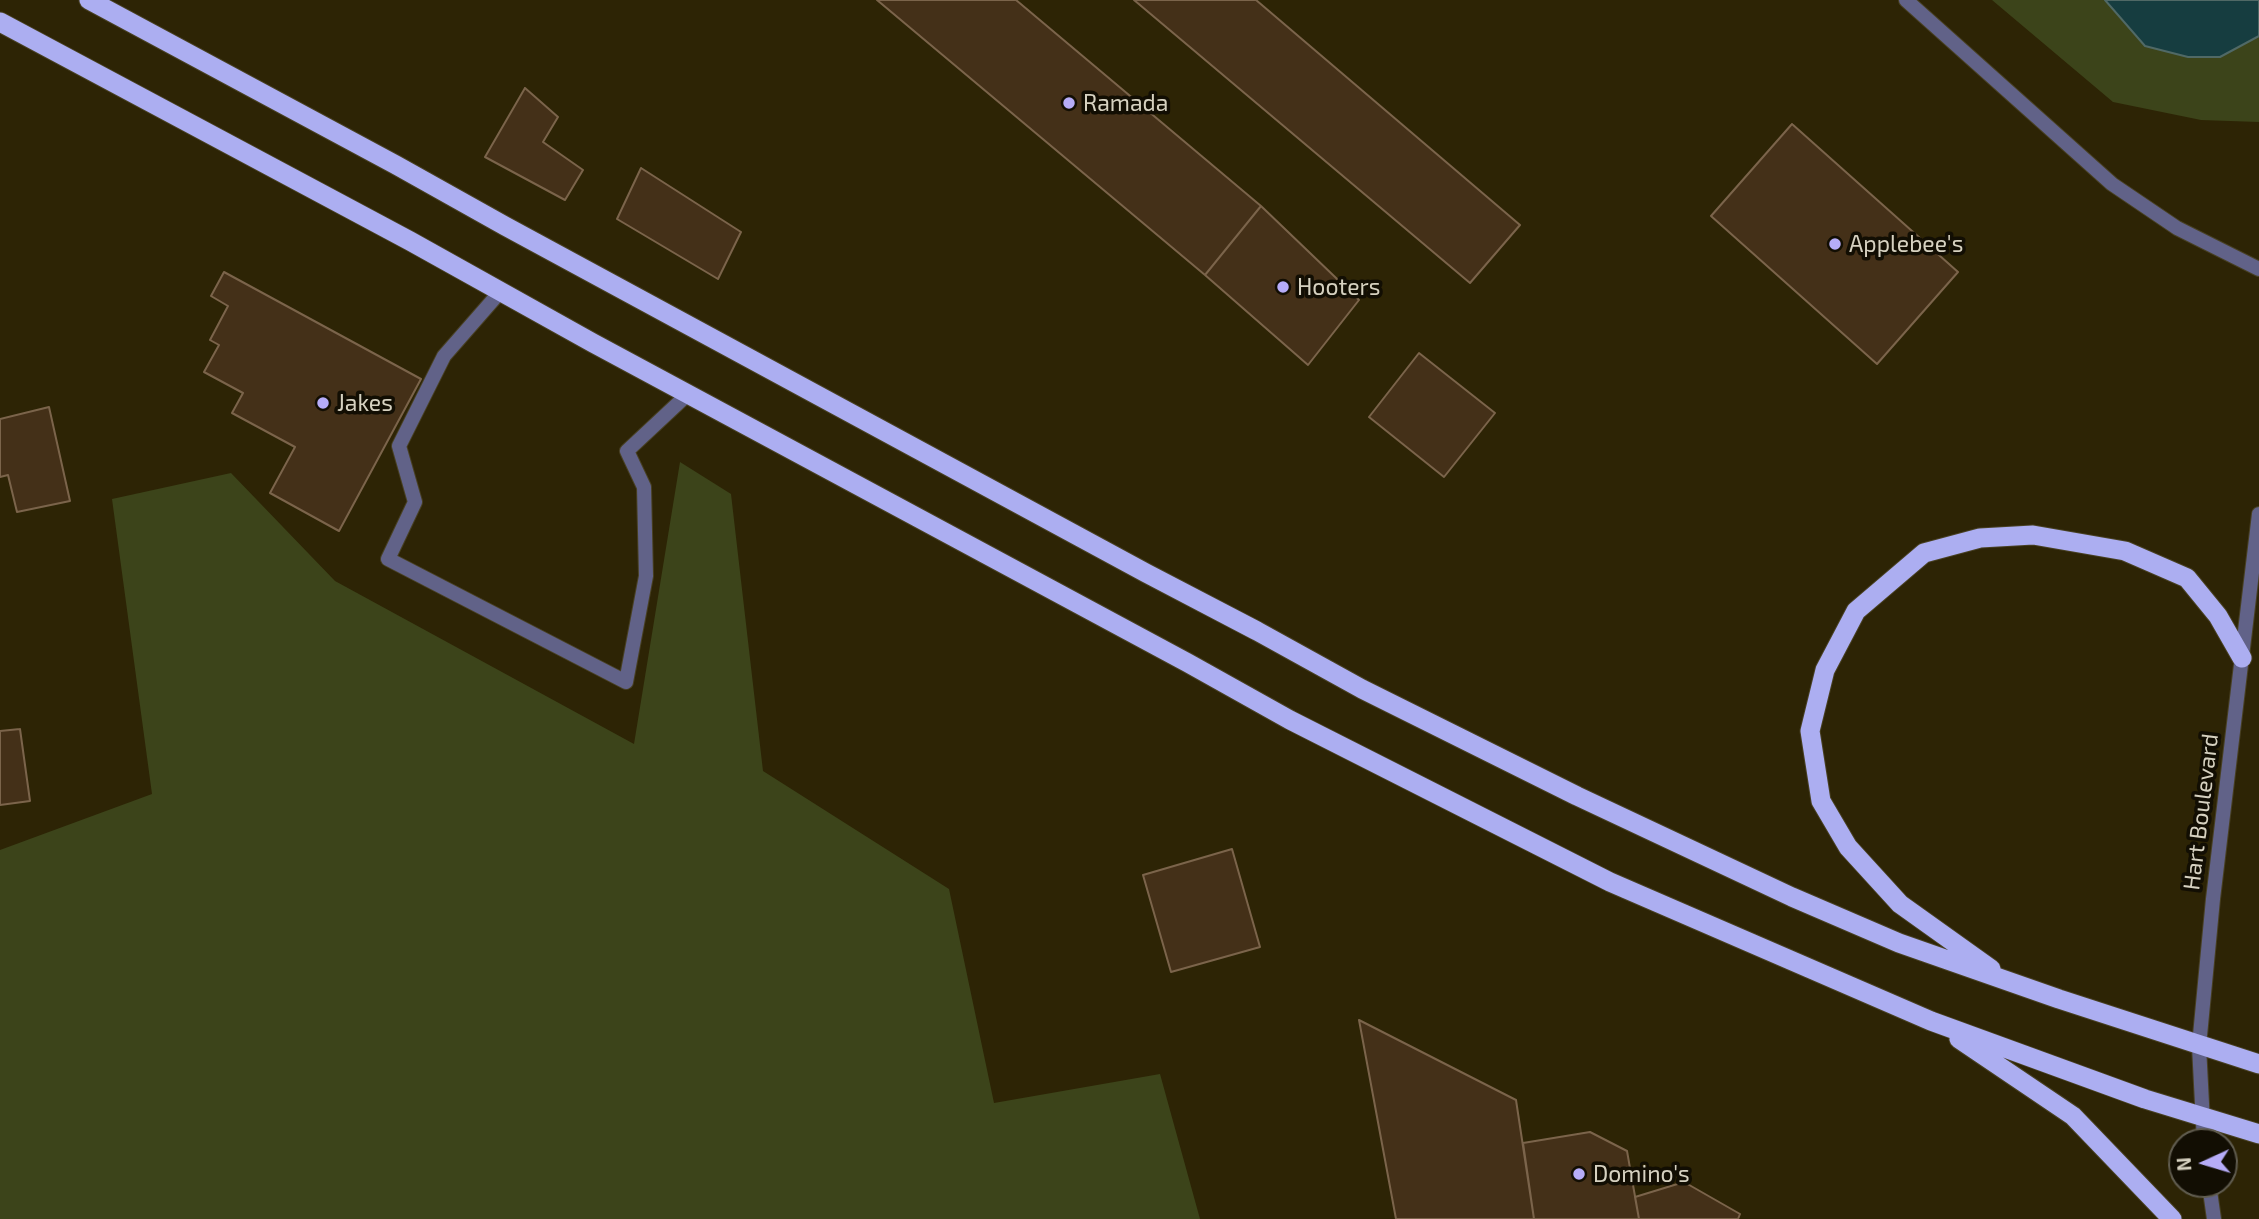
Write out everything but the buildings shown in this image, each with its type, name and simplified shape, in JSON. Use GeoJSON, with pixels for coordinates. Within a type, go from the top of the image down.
{"type":"FeatureCollection","features":[{"type":"Feature","properties":{"kind":"highway"},"geometry":{"type":"LineString","coordinates":[[89,0],[1374,695],[1577,796],[1792,897],[1899,943],[2259,1064]]}},
{"type":"Feature","properties":{"kind":"highway"},"geometry":{"type":"LineString","coordinates":[[0,22],[410,241],[1290,720],[1610,882],[1931,1021],[2145,1099],[2259,1134]]}},
{"type":"Feature","properties":{"kind":"highway"},"geometry":{"type":"LineString","coordinates":[[2009,982],[1900,904],[1848,847],[1821,801],[1810,731],[1825,670],[1856,611],[1924,553],[1980,538],[2033,534],[2125,551],[2187,578],[2218,616],[2242,658]]}},
{"type":"Feature","properties":{"kind":"highway"},"geometry":{"type":"LineString","coordinates":[[1931,1021],[2073,1116],[2172,1219]]}},
{"type":"Feature","properties":{"kind":"street"},"geometry":{"type":"LineString","coordinates":[[1906,0],[2112,184],[2177,228],[2259,270]]}},
{"type":"Feature","properties":{"kind":"street"},"geometry":{"type":"LineString","coordinates":[[500,292],[444,356],[400,446],[415,502],[388,559],[626,682],[646,576],[644,487],[627,451],[688,394]]}},
{"type":"Feature","properties":{"kind":"street","name":"Hart Boulevard"},"geometry":{"type":"LineString","coordinates":[[2202,1128],[2199,1046],[2213,899],[2259,514]]}},
{"type":"Feature","properties":{"kind":"street"},"geometry":{"type":"LineString","coordinates":[[2210,1198],[2214,1219]]}},
{"type":"Feature","properties":{"kind":"green space"},"geometry":{"type":"Polygon","coordinates":[[[1992,0],[2259,0],[2259,122],[2201,120],[2113,102],[1992,0]]]}},
{"type":"Feature","properties":{"kind":"green space"},"geometry":{"type":"Polygon","coordinates":[[[680,462],[731,494],[763,771],[949,889],[994,1103],[1160,1074],[1200,1219],[0,1219],[0,850],[152,794],[112,499],[231,473],[335,581],[634,744],[680,462]]]}},
{"type":"Feature","properties":{"kind":"water"},"geometry":{"type":"Polygon","coordinates":[[[2105,0],[2259,0],[2259,36],[2220,57],[2188,57],[2145,46],[2105,0]]]}},
{"type":"Feature","properties":{"kind":"place","name":"Ramada"},"geometry":{"type":"Point","coordinates":[1069,103]}},
{"type":"Feature","properties":{"kind":"place","name":"Applebee's"},"geometry":{"type":"Point","coordinates":[1835,244]}},
{"type":"Feature","properties":{"kind":"place","name":"Hooters"},"geometry":{"type":"Point","coordinates":[1283,287]}},
{"type":"Feature","properties":{"kind":"place","name":"Jakes"},"geometry":{"type":"Point","coordinates":[323,403]}},
{"type":"Feature","properties":{"kind":"place","name":"Domino's"},"geometry":{"type":"Point","coordinates":[1579,1174]}}]}
